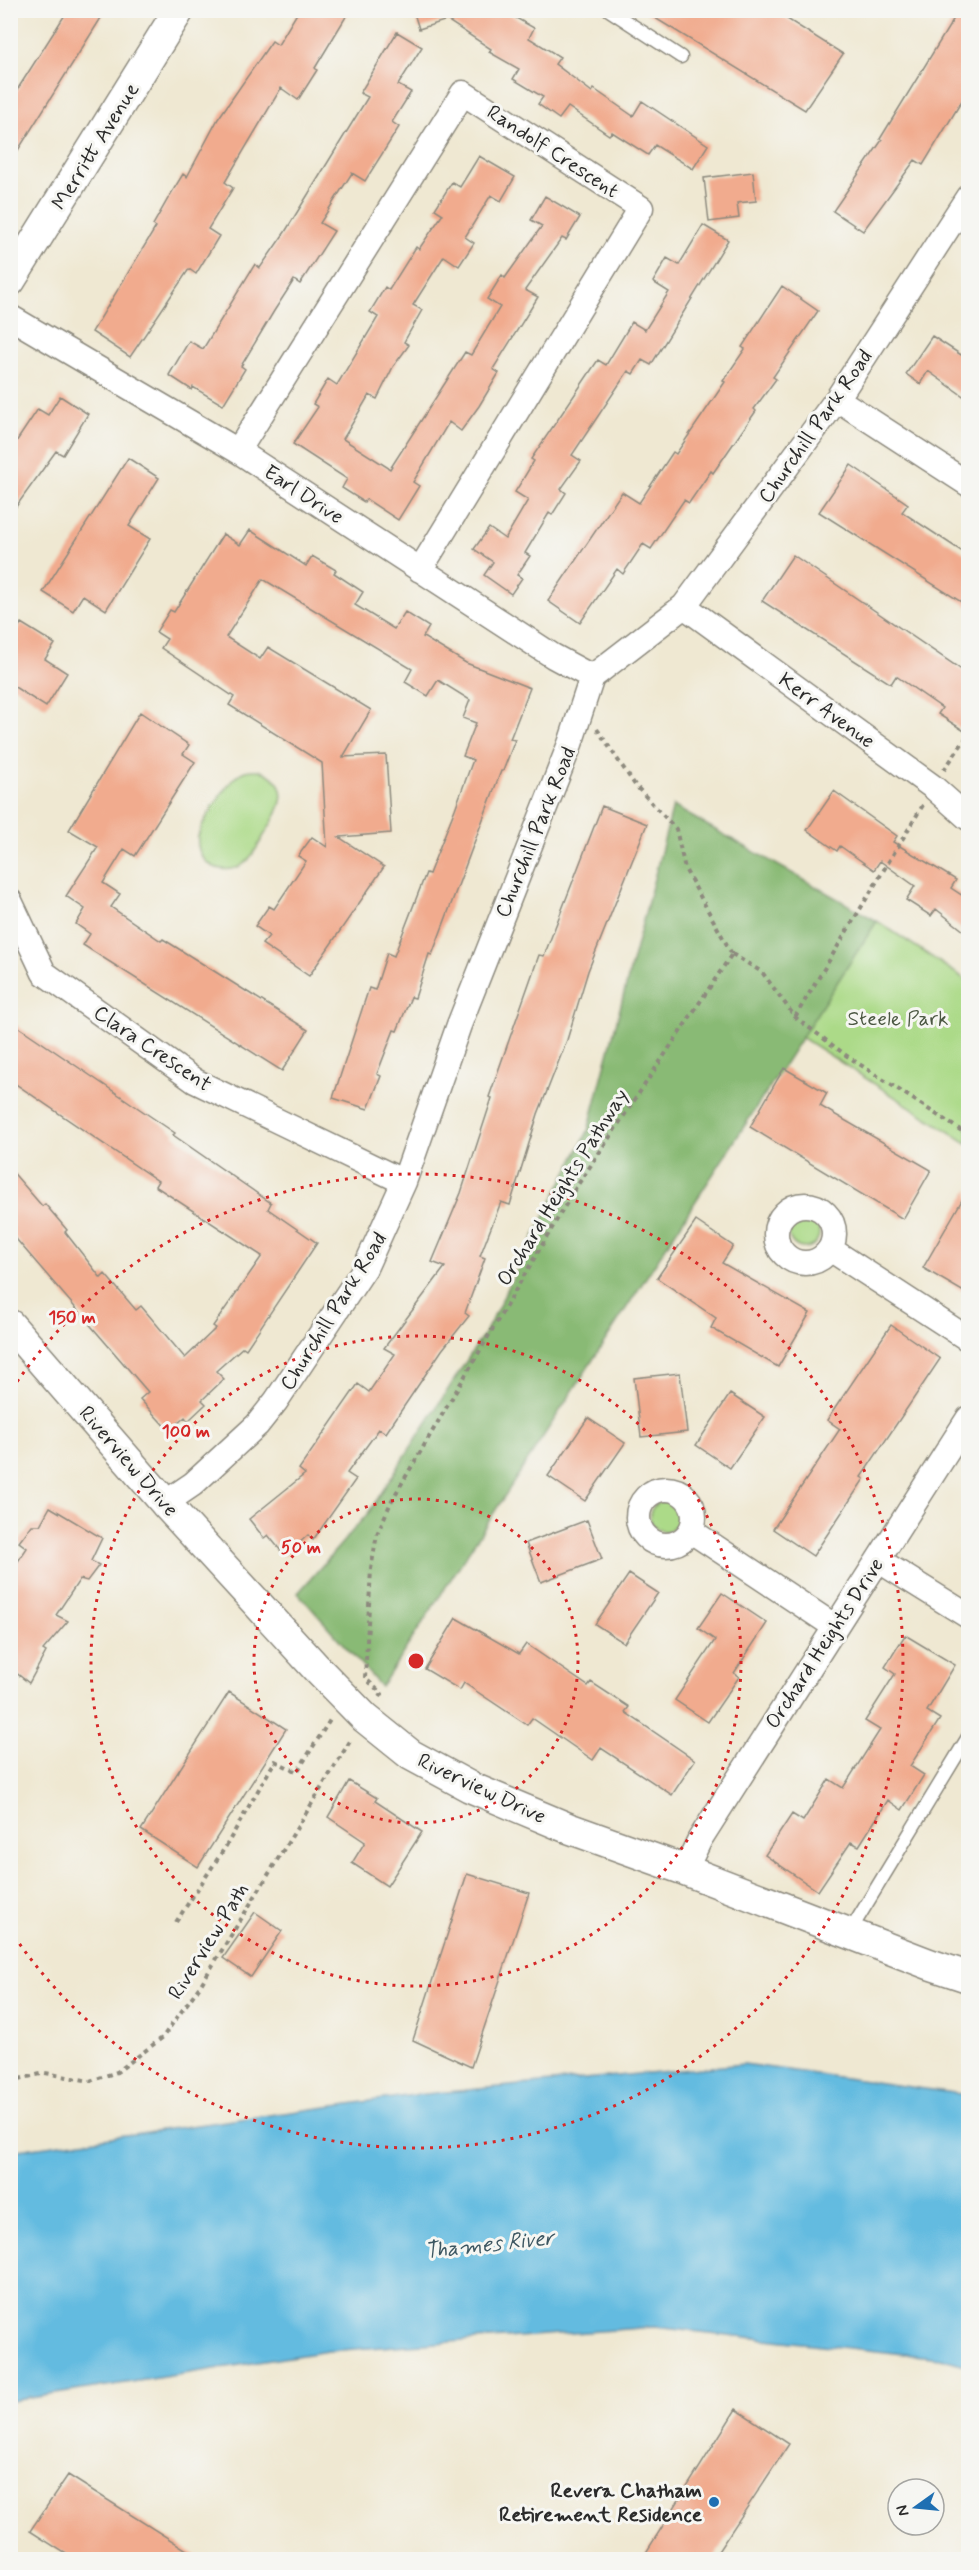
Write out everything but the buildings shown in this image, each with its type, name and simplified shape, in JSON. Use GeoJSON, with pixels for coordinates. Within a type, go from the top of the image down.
{"type":"FeatureCollection","features":[{"type":"Feature","properties":{"kind":"street","name":"Merritt Avenue"},"geometry":{"type":"LineString","coordinates":[[10,281],[179,10]]}},
{"type":"Feature","properties":{"kind":"street","name":"Randolf Crescent"},"geometry":{"type":"LineString","coordinates":[[238,451],[463,93],[641,208],[420,570]]}},
{"type":"Feature","properties":{"kind":"street","name":"Churchill Park Road"},"geometry":{"type":"LineString","coordinates":[[165,1503],[206,1472],[257,1425],[276,1401],[364,1268],[404,1182],[459,1025],[570,744],[592,677],[684,606],[837,399],[969,197]]}},
{"type":"Feature","properties":{"kind":"street","name":"Earl Drive"},"geometry":{"type":"LineString","coordinates":[[10,317],[238,451],[553,656],[592,677]]}},
{"type":"Feature","properties":{"kind":"street"},"geometry":{"type":"LineString","coordinates":[[837,399],[969,484]]}},
{"type":"Feature","properties":{"kind":"street","name":"Kerr Avenue"},"geometry":{"type":"LineString","coordinates":[[684,606],[933,788],[969,818]]}},
{"type":"Feature","properties":{"kind":"street","name":"Clara Crescent"},"geometry":{"type":"LineString","coordinates":[[10,901],[44,973],[195,1081],[404,1182]]}},
{"type":"Feature","properties":{"kind":"street"},"geometry":{"type":"LineString","coordinates":[[830,1250],[969,1339]]}},
{"type":"Feature","properties":{"kind":"street","name":"Riverview Drive"},"geometry":{"type":"LineString","coordinates":[[10,1325],[165,1503],[319,1671],[365,1718],[411,1755],[470,1787],[568,1828],[969,1977]]}},
{"type":"Feature","properties":{"kind":"street","name":"Orchard Heights Drive"},"geometry":{"type":"LineString","coordinates":[[685,1870],[700,1839],[834,1626],[969,1419]]}},
{"type":"Feature","properties":{"kind":"street"},"geometry":{"type":"LineString","coordinates":[[691,1531],[834,1626]]}},
{"type":"Feature","properties":{"kind":"street"},"geometry":{"type":"LineString","coordinates":[[878,1560],[969,1616]]}},
{"type":"Feature","properties":{"kind":"lane"},"geometry":{"type":"LineString","coordinates":[[609,10],[681,57]]}},
{"type":"Feature","properties":{"kind":"lane"},"geometry":{"type":"LineString","coordinates":[[849,1933],[969,1737]]}},
{"type":"Feature","properties":{"kind":"path"},"geometry":{"type":"LineString","coordinates":[[594,725],[635,785],[676,829],[685,870],[732,954],[762,972],[795,1017],[848,1056],[969,1135]]}},
{"type":"Feature","properties":{"kind":"path"},"geometry":{"type":"LineString","coordinates":[[795,1017],[933,788],[969,735]]}},
{"type":"Feature","properties":{"kind":"path","name":"Orchard Heights Pathway"},"geometry":{"type":"LineString","coordinates":[[365,1718],[382,1694],[365,1678],[371,1569],[376,1534],[392,1500],[575,1189],[732,954]]}},
{"type":"Feature","properties":{"kind":"path","name":"Riverview Path"},"geometry":{"type":"LineString","coordinates":[[10,2080],[45,2073],[90,2081],[117,2073],[162,2037],[200,1986],[365,1718]]}},
{"type":"Feature","properties":{"kind":"path"},"geometry":{"type":"LineString","coordinates":[[177,1922],[226,1846],[275,1761],[297,1772],[330,1720]]}},
{"type":"Feature","properties":{"kind":"green space"},"geometry":{"type":"Polygon","coordinates":[[[259,770],[270,775],[277,782],[282,797],[280,806],[254,852],[245,863],[229,869],[213,866],[202,857],[200,852],[198,837],[200,830],[216,802],[236,777],[245,771],[259,770]]]}},
{"type":"Feature","properties":{"kind":"green space"},"geometry":{"type":"Polygon","coordinates":[[[673,806],[877,921],[381,1687],[298,1593],[369,1512],[487,1329],[588,1131],[673,806]]]}},
{"type":"Feature","properties":{"kind":"green space","name":"Steele Park"},"geometry":{"type":"Polygon","coordinates":[[[877,921],[968,981],[968,1144],[798,1035],[877,921]]]}},
{"type":"Feature","properties":{"kind":"green space"},"geometry":{"type":"Polygon","coordinates":[[[804,1218],[815,1222],[819,1233],[815,1244],[804,1248],[793,1244],[789,1233],[793,1222],[804,1218]]]}},
{"type":"Feature","properties":{"kind":"green space"},"geometry":{"type":"Polygon","coordinates":[[[665,1501],[676,1505],[680,1516],[676,1527],[665,1531],[654,1527],[650,1516],[654,1505],[665,1501]]]}},
{"type":"Feature","properties":{"kind":"water","name":"Thames River"},"geometry":{"type":"Polygon","coordinates":[[[744,2064],[968,2095],[968,2366],[941,2358],[654,2327],[328,2351],[11,2401],[11,2151],[414,2095],[744,2064]]]}},
{"type":"Feature","properties":{"kind":"place","name":"Revera Chatham Retirement Residence"},"geometry":{"type":"Point","coordinates":[714,2502]}}]}
